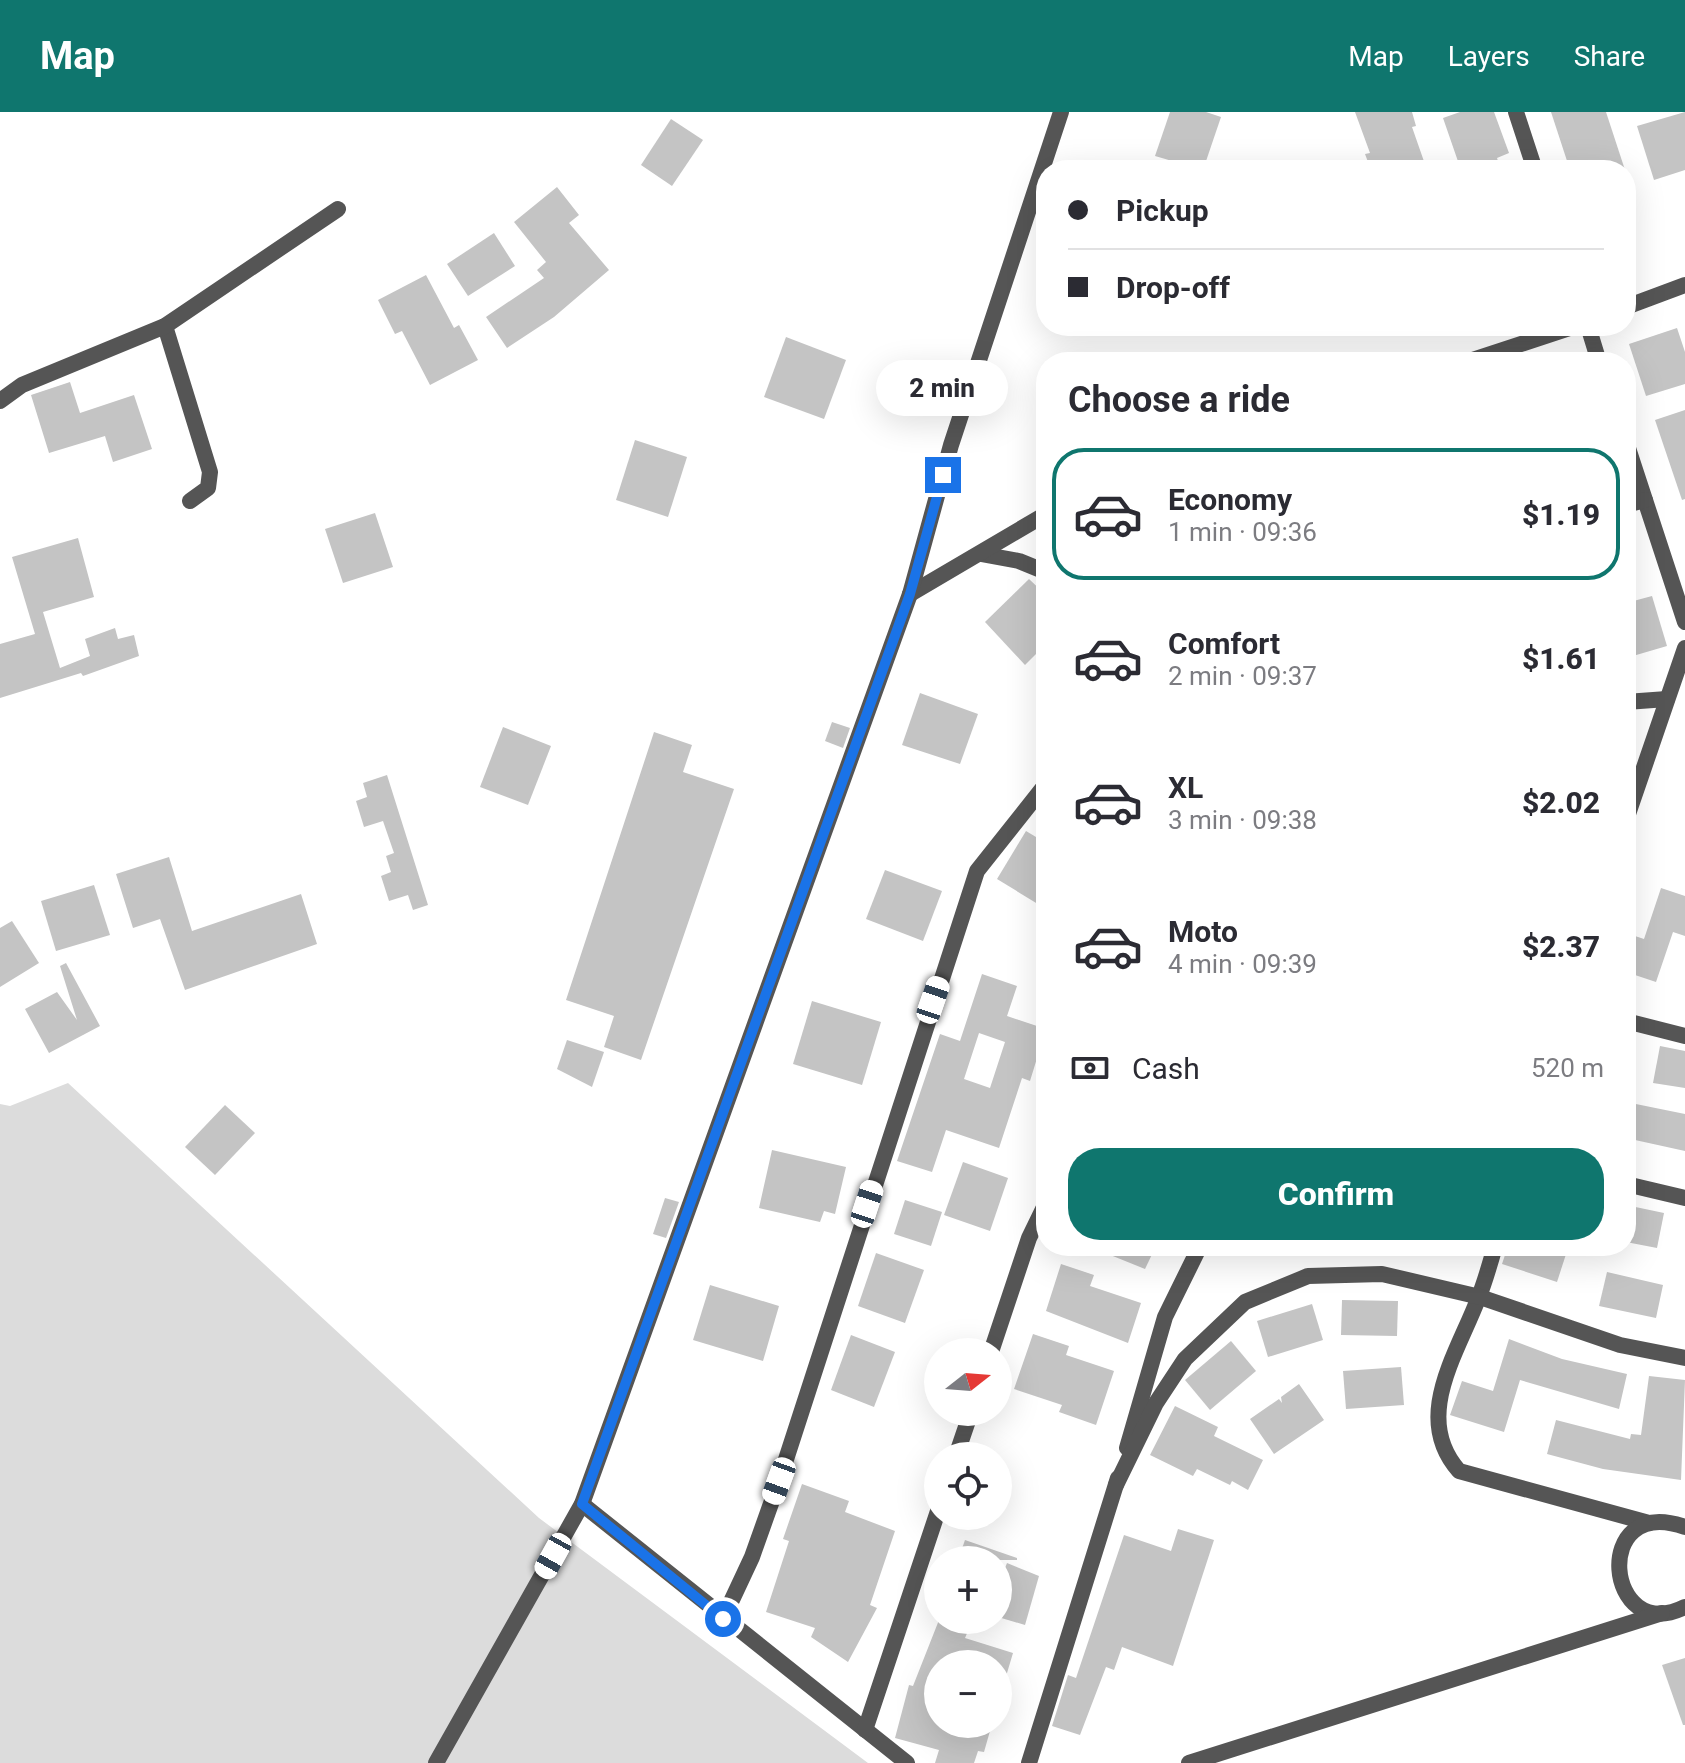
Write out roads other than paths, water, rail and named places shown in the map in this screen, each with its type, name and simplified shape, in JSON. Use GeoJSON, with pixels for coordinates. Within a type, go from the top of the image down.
{"type":"FeatureCollection","features":[{"type":"Feature","properties":{"kind":"street"},"geometry":{"type":"LineString","coordinates":[[1045,160],[1061,112]]}},
{"type":"Feature","properties":{"kind":"street"},"geometry":{"type":"LineString","coordinates":[[1516,112],[1532,160]]}},
{"type":"Feature","properties":{"kind":"street"},"geometry":{"type":"LineString","coordinates":[[436,1763],[582,1504],[910,594],[951,445],[1036,188]]}},
{"type":"Feature","properties":{"kind":"street"},"geometry":{"type":"LineString","coordinates":[[0,401],[22,385],[165,326],[338,209]]}},
{"type":"Feature","properties":{"kind":"street"},"geometry":{"type":"LineString","coordinates":[[1636,303],[1685,285]]}},
{"type":"Feature","properties":{"kind":"street"},"geometry":{"type":"LineString","coordinates":[[165,326],[210,472],[208,488],[190,501]]}},
{"type":"Feature","properties":{"kind":"street"},"geometry":{"type":"LineString","coordinates":[[1497,352],[1545,336]]}},
{"type":"Feature","properties":{"kind":"street"},"geometry":{"type":"LineString","coordinates":[[1636,473],[1685,622]]}},
{"type":"Feature","properties":{"kind":"street"},"geometry":{"type":"LineString","coordinates":[[1636,502],[1645,500]]}},
{"type":"Feature","properties":{"kind":"street"},"geometry":{"type":"LineString","coordinates":[[910,594],[1036,520]]}},
{"type":"Feature","properties":{"kind":"street"},"geometry":{"type":"LineString","coordinates":[[981,554],[1019,561],[1036,568]]}},
{"type":"Feature","properties":{"kind":"street"},"geometry":{"type":"LineString","coordinates":[[1636,790],[1685,648]]}},
{"type":"Feature","properties":{"kind":"street"},"geometry":{"type":"LineString","coordinates":[[1636,701],[1667,699]]}},
{"type":"Feature","properties":{"kind":"street"},"geometry":{"type":"LineString","coordinates":[[723,1619],[752,1557],[779,1481],[977,871],[1036,797]]}},
{"type":"Feature","properties":{"kind":"street"},"geometry":{"type":"LineString","coordinates":[[1636,1024],[1685,1036]]}},
{"type":"Feature","properties":{"kind":"street"},"geometry":{"type":"LineString","coordinates":[[1636,1186],[1685,1198]]}},
{"type":"Feature","properties":{"kind":"street"},"geometry":{"type":"LineString","coordinates":[[996,1338],[1036,1217]]}},
{"type":"Feature","properties":{"kind":"street"},"geometry":{"type":"LineString","coordinates":[[1029,1238],[1036,1224]]}},
{"type":"Feature","properties":{"kind":"street"},"geometry":{"type":"LineString","coordinates":[[1029,1763],[1165,1317],[1195,1256]]}},
{"type":"Feature","properties":{"kind":"street"},"geometry":{"type":"LineString","coordinates":[[1492,1256],[1480,1297],[1441,1387],[1437,1429],[1445,1456],[1459,1471],[1649,1523],[1680,1524]]}},
{"type":"Feature","properties":{"kind":"street"},"geometry":{"type":"LineString","coordinates":[[1116,1485],[1156,1403],[1185,1359],[1245,1302],[1308,1276],[1382,1274],[1480,1297],[1620,1345],[1685,1358]]}},
{"type":"Feature","properties":{"kind":"street"},"geometry":{"type":"LineString","coordinates":[[582,1504],[907,1763]]}},
{"type":"Feature","properties":{"kind":"street"},"geometry":{"type":"LineString","coordinates":[[1649,1523],[1626,1539],[1619,1552],[1619,1580],[1635,1604],[1662,1613]]}},
{"type":"Feature","properties":{"kind":"street"},"geometry":{"type":"LineString","coordinates":[[865,1730],[932,1530]]}},
{"type":"Feature","properties":{"kind":"street"},"geometry":{"type":"LineString","coordinates":[[1189,1763],[1685,1607]]}}]}
